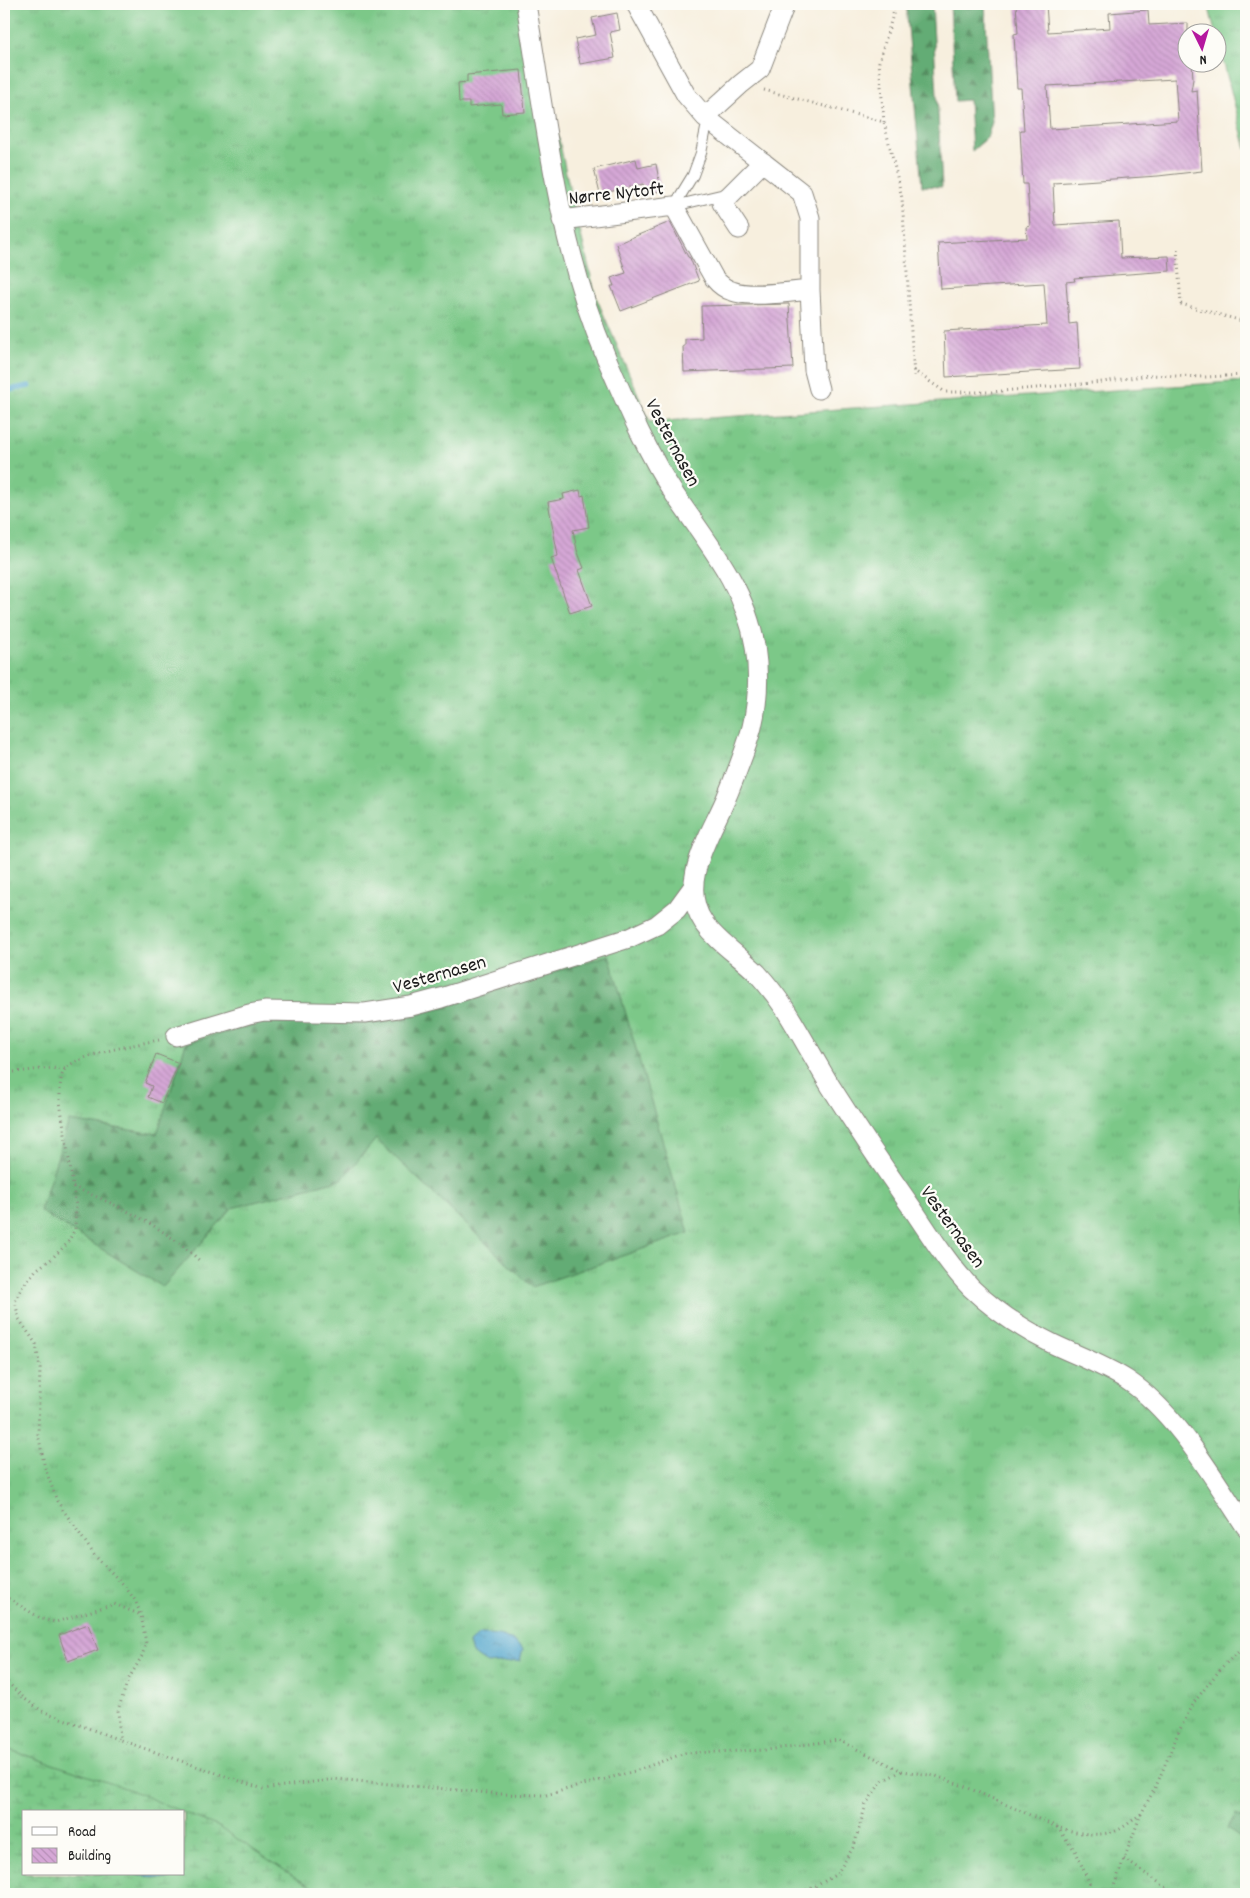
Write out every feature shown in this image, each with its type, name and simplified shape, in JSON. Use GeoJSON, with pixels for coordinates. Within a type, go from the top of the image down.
{"type":"FeatureCollection","features":[{"type":"Feature","properties":{"kind":"street","name":"Vesternasen"},"geometry":{"type":"LineString","coordinates":[[526,4],[562,220],[582,292],[607,359],[645,441],[674,493],[699,527],[739,592],[751,626],[757,664],[752,726],[728,794],[699,859],[693,887],[696,909],[704,923],[756,973],[782,1004],[866,1142],[954,1270],[976,1292],[1026,1330],[1086,1358],[1119,1376],[1149,1398],[1168,1416],[1183,1436],[1246,1528]]}},
{"type":"Feature","properties":{"kind":"street"},"geometry":{"type":"LineString","coordinates":[[636,4],[686,95],[706,118],[802,193],[810,218],[810,290],[814,370],[819,389]]}},
{"type":"Feature","properties":{"kind":"street"},"geometry":{"type":"LineString","coordinates":[[706,118],[741,84],[760,69],[785,4]]}},
{"type":"Feature","properties":{"kind":"street"},"geometry":{"type":"LineString","coordinates":[[739,229],[722,203],[763,162]]}},
{"type":"Feature","properties":{"kind":"street","name":"Nørre Nytoft"},"geometry":{"type":"LineString","coordinates":[[562,220],[674,206],[714,278],[722,286],[733,292],[748,294],[810,290]]}},
{"type":"Feature","properties":{"kind":"street","name":"Vesternasen"},"geometry":{"type":"LineString","coordinates":[[176,1036],[265,1011],[365,1013],[403,1008],[441,998],[629,938],[657,925],[677,909],[693,887]]}},
{"type":"Feature","properties":{"kind":"lane"},"geometry":{"type":"LineString","coordinates":[[674,206],[693,175],[701,153],[706,118]]}},
{"type":"Feature","properties":{"kind":"lane"},"geometry":{"type":"LineString","coordinates":[[674,206],[733,192]]}},
{"type":"Feature","properties":{"kind":"path"},"geometry":{"type":"LineString","coordinates":[[896,4],[879,62],[884,122],[902,198],[914,376]]}},
{"type":"Feature","properties":{"kind":"path"},"geometry":{"type":"LineString","coordinates":[[1241,4],[1246,20]]}},
{"type":"Feature","properties":{"kind":"path"},"geometry":{"type":"LineString","coordinates":[[741,84],[884,122]]}},
{"type":"Feature","properties":{"kind":"path"},"geometry":{"type":"LineString","coordinates":[[1177,249],[1181,304],[1246,322]]}},
{"type":"Feature","properties":{"kind":"path"},"geometry":{"type":"LineString","coordinates":[[913,370],[945,392],[991,392],[1103,382],[1149,375],[1204,377],[1246,375]]}},
{"type":"Feature","properties":{"kind":"path"},"geometry":{"type":"LineString","coordinates":[[120,1740],[118,1710],[128,1680],[142,1656],[146,1643],[141,1615],[135,1600],[123,1584],[95,1556],[57,1501],[45,1468],[38,1434],[40,1369],[36,1344],[18,1319],[15,1302],[22,1287],[36,1270],[52,1260],[67,1244],[75,1229],[76,1205],[60,1102],[60,1086],[65,1069],[78,1060],[176,1036]]}},
{"type":"Feature","properties":{"kind":"path"},"geometry":{"type":"LineString","coordinates":[[4,1072],[53,1067],[65,1069]]}},
{"type":"Feature","properties":{"kind":"path"},"geometry":{"type":"LineString","coordinates":[[72,1186],[111,1202],[160,1229],[191,1252],[201,1262]]}},
{"type":"Feature","properties":{"kind":"path"},"geometry":{"type":"LineString","coordinates":[[4,1596],[42,1619],[56,1622],[114,1604],[141,1615]]}},
{"type":"Feature","properties":{"kind":"path"},"geometry":{"type":"LineString","coordinates":[[1111,1894],[1141,1814],[1157,1784],[1179,1731],[1195,1701],[1222,1667],[1246,1645]]}},
{"type":"Feature","properties":{"kind":"path"},"geometry":{"type":"LineString","coordinates":[[4,1679],[25,1699],[42,1711],[263,1789],[335,1779],[501,1794],[546,1795],[635,1772],[685,1753],[767,1750],[838,1740],[902,1770],[936,1776],[966,1786],[1057,1827],[1088,1834],[1104,1833],[1118,1829],[1141,1814]]}},
{"type":"Feature","properties":{"kind":"path"},"geometry":{"type":"LineString","coordinates":[[798,1894],[837,1874],[854,1846],[866,1804],[882,1781],[902,1770]]}},
{"type":"Feature","properties":{"kind":"path"},"geometry":{"type":"LineString","coordinates":[[1057,1827],[1076,1852],[1094,1894]]}},
{"type":"Feature","properties":{"kind":"path"},"geometry":{"type":"LineString","coordinates":[[1124,1859],[1176,1894]]}},
{"type":"Feature","properties":{"kind":"green space"},"geometry":{"type":"Polygon","coordinates":[[[4,4],[531,4],[566,173],[596,297],[650,422],[1246,381],[1246,1894],[4,1894],[4,4]]]}},
{"type":"Feature","properties":{"kind":"green space"},"geometry":{"type":"Polygon","coordinates":[[[906,4],[932,4],[942,187],[922,186],[906,4]]]}},
{"type":"Feature","properties":{"kind":"green space"},"geometry":{"type":"Polygon","coordinates":[[[950,4],[985,4],[992,122],[987,138],[972,151],[969,100],[955,101],[950,4]]]}},
{"type":"Feature","properties":{"kind":"green space"},"geometry":{"type":"Polygon","coordinates":[[[1208,4],[1246,4],[1246,149],[1226,72],[1228,72],[1228,22],[1212,22],[1208,4]]]}},
{"type":"Feature","properties":{"kind":"green space"},"geometry":{"type":"Polygon","coordinates":[[[609,955],[689,1233],[532,1287],[376,1139],[342,1179],[232,1208],[163,1287],[40,1211],[69,1121],[157,1134],[186,1043],[264,1022],[379,1023],[420,1014],[609,955]]]}},
{"type":"Feature","properties":{"kind":"green space"},"geometry":{"type":"Polygon","coordinates":[[[4,1748],[131,1790],[177,1810],[22,1810],[22,1876],[146,1876],[166,1879],[173,1876],[185,1876],[185,1813],[219,1827],[298,1879],[325,1894],[4,1894],[4,1748]]]}},
{"type":"Feature","properties":{"kind":"green space"},"geometry":{"type":"Polygon","coordinates":[[[1236,1814],[1246,1820],[1246,1842],[1227,1829],[1236,1814]]]}},
{"type":"Feature","properties":{"kind":"water"},"geometry":{"type":"Polygon","coordinates":[[[479,1634],[492,1634],[508,1638],[523,1649],[520,1661],[488,1664],[472,1653],[469,1643],[479,1634]]]}},
{"type":"Feature","properties":{"kind":"water"},"geometry":{"type":"Polygon","coordinates":[[[146,1876],[173,1876],[166,1879],[146,1876]]]}},
{"type":"Feature","properties":{"kind":"building"},"geometry":{"type":"Polygon","coordinates":[[[1016,4],[1046,4],[1048,32],[1110,28],[1109,13],[1148,10],[1149,25],[1178,24],[1178,72],[1193,72],[1191,91],[1197,90],[1202,171],[1053,183],[1055,225],[1119,221],[1121,258],[1169,256],[1170,271],[1074,278],[1075,281],[1066,282],[1069,324],[1077,323],[1080,369],[946,377],[944,331],[1047,325],[1044,283],[941,289],[938,243],[1027,238],[1026,227],[1030,226],[1027,184],[1023,184],[1020,130],[1024,130],[1021,88],[1017,88],[1014,34],[1018,33],[1016,4]],[[1175,79],[1047,86],[1050,129],[1178,121],[1175,79]]]}},
{"type":"Feature","properties":{"kind":"building"},"geometry":{"type":"Polygon","coordinates":[[[617,13],[620,30],[610,32],[615,58],[580,64],[575,39],[596,35],[592,18],[617,13]]]}},
{"type":"Feature","properties":{"kind":"building"},"geometry":{"type":"Polygon","coordinates":[[[521,70],[525,112],[502,114],[501,104],[469,107],[469,102],[459,102],[458,83],[467,82],[467,75],[521,70]]]}},
{"type":"Feature","properties":{"kind":"building"},"geometry":{"type":"Polygon","coordinates":[[[636,159],[638,168],[656,164],[661,191],[645,194],[643,184],[600,194],[594,169],[636,159]]]}},
{"type":"Feature","properties":{"kind":"building"},"geometry":{"type":"Polygon","coordinates":[[[670,222],[690,258],[699,281],[621,311],[611,286],[614,286],[611,278],[626,273],[616,244],[670,222]]]}},
{"type":"Feature","properties":{"kind":"building"},"geometry":{"type":"Polygon","coordinates":[[[789,304],[793,368],[684,372],[683,346],[685,346],[685,339],[702,338],[701,306],[789,304]]]}},
{"type":"Feature","properties":{"kind":"building"},"geometry":{"type":"Polygon","coordinates":[[[580,490],[581,496],[584,495],[589,527],[573,530],[577,550],[584,568],[579,570],[592,606],[570,613],[551,558],[558,556],[548,502],[564,499],[563,494],[580,490]]]}},
{"type":"Feature","properties":{"kind":"building"},"geometry":{"type":"Polygon","coordinates":[[[156,1054],[179,1063],[162,1103],[148,1097],[152,1086],[145,1083],[156,1054]]]}},
{"type":"Feature","properties":{"kind":"building"},"geometry":{"type":"Polygon","coordinates":[[[88,1624],[98,1650],[68,1661],[59,1635],[88,1624]]]}},
{"type":"Feature","properties":{"kind":"waterway"},"geometry":{"type":"LineString","coordinates":[[4,391],[29,386]]}}]}
